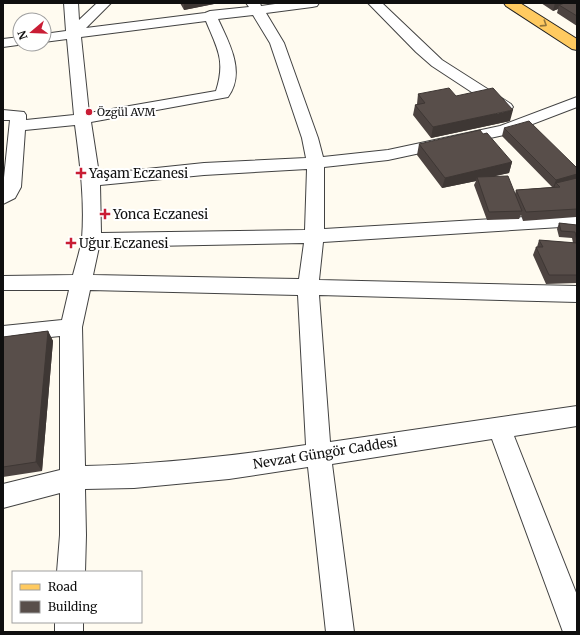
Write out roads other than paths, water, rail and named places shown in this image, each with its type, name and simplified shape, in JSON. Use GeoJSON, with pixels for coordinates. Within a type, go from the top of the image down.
{"type":"FeatureCollection","features":[{"type":"Feature","properties":{"kind":"main road"},"geometry":{"type":"LineString","coordinates":[[511,3],[577,46]]}},
{"type":"Feature","properties":{"kind":"main road"},"geometry":{"type":"LineString","coordinates":[[530,3],[577,34]]}},
{"type":"Feature","properties":{"kind":"street"},"geometry":{"type":"LineString","coordinates":[[71,3],[82,119],[91,180],[91,240],[71,327],[71,571]]}},
{"type":"Feature","properties":{"kind":"street"},"geometry":{"type":"LineString","coordinates":[[73,34],[104,3]]}},
{"type":"Feature","properties":{"kind":"street"},"geometry":{"type":"LineString","coordinates":[[52,37],[210,15],[256,6],[312,3]]}},
{"type":"Feature","properties":{"kind":"street"},"geometry":{"type":"LineString","coordinates":[[375,3],[433,60],[453,74],[495,99],[527,127]]}},
{"type":"Feature","properties":{"kind":"street"},"geometry":{"type":"LineString","coordinates":[[256,6],[277,43],[310,138],[316,163],[314,236],[308,287],[319,454],[340,632]]}},
{"type":"Feature","properties":{"kind":"street"},"geometry":{"type":"LineString","coordinates":[[17,126],[82,119],[223,94],[228,77],[228,58],[210,15]]}},
{"type":"Feature","properties":{"kind":"street"},"geometry":{"type":"LineString","coordinates":[[91,180],[204,169],[316,163],[388,155],[417,150],[504,130],[527,127],[577,102]]}},
{"type":"Feature","properties":{"kind":"street"},"geometry":{"type":"LineString","coordinates":[[3,115],[18,115],[12,187],[9,194],[3,198]]}},
{"type":"Feature","properties":{"kind":"street"},"geometry":{"type":"LineString","coordinates":[[91,240],[314,236],[577,220]]}},
{"type":"Feature","properties":{"kind":"street"},"geometry":{"type":"LineString","coordinates":[[3,283],[82,282],[577,294]]}},
{"type":"Feature","properties":{"kind":"street"},"geometry":{"type":"LineString","coordinates":[[3,334],[71,327]]}},
{"type":"Feature","properties":{"kind":"street","name":"Nevzat Güngör Caddesi"},"geometry":{"type":"LineString","coordinates":[[3,496],[72,478],[134,476],[229,468],[577,416]]}},
{"type":"Feature","properties":{"kind":"street"},"geometry":{"type":"LineString","coordinates":[[499,427],[577,632]]}},
{"type":"Feature","properties":{"kind":"place","name":"Özgül AVM"},"geometry":{"type":"Point","coordinates":[89,112]}},
{"type":"Feature","properties":{"kind":"place","name":"Yaşam Eczanesi"},"geometry":{"type":"Point","coordinates":[81,173]}},
{"type":"Feature","properties":{"kind":"place","name":"Yonca Eczanesi"},"geometry":{"type":"Point","coordinates":[105,214]}},
{"type":"Feature","properties":{"kind":"place","name":"Uğur Eczanesi"},"geometry":{"type":"Point","coordinates":[71,243]}}]}
